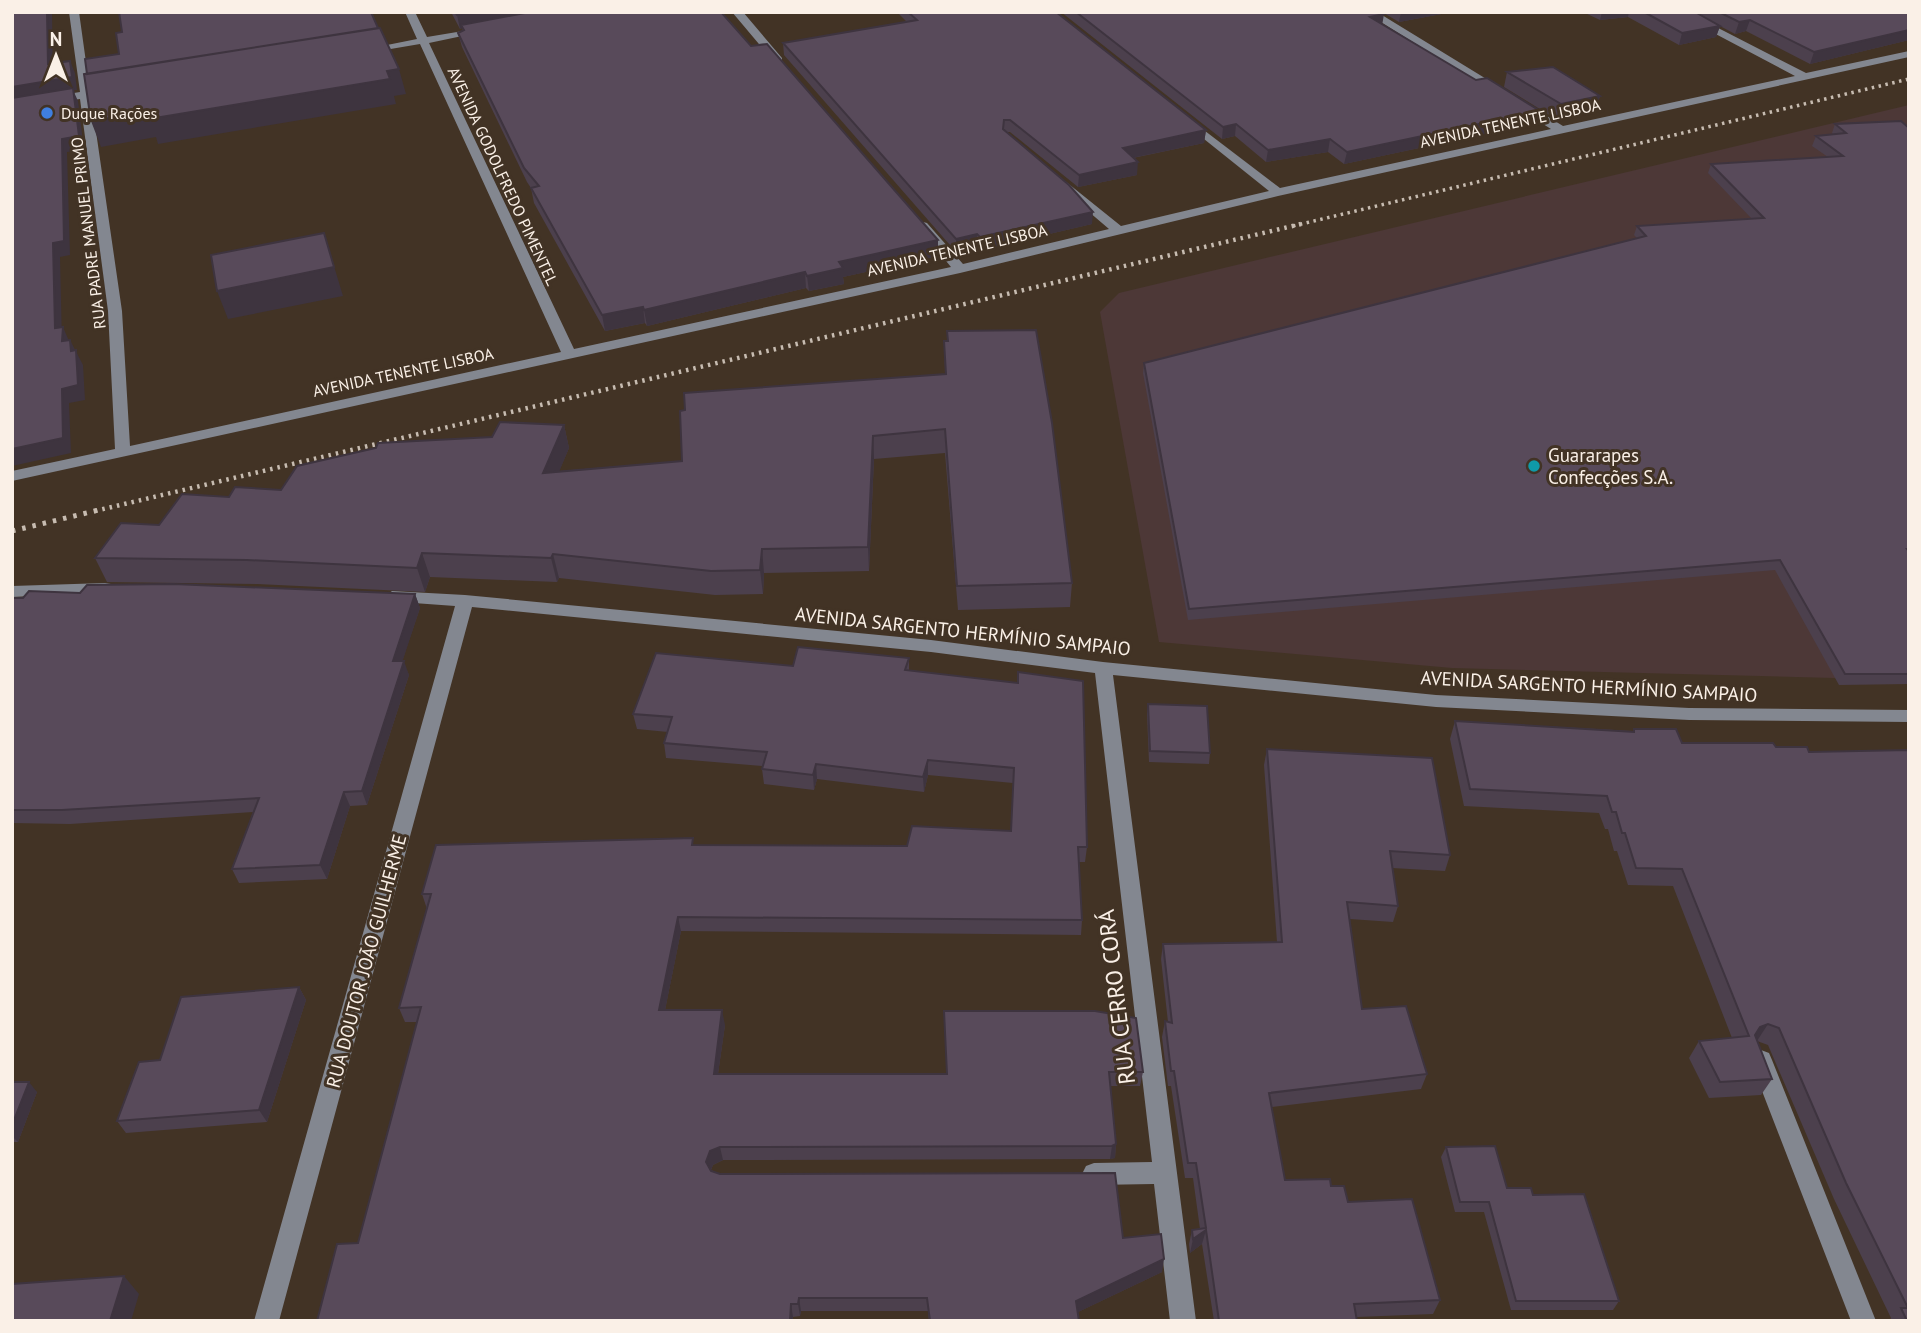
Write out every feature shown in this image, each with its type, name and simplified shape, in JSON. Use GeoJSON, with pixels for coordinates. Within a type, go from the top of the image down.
{"type":"FeatureCollection","features":[{"type":"Feature","properties":{"kind":"street","name":"RUA PADRE MANUEL PRIMO"},"geometry":{"type":"LineString","coordinates":[[74,12],[115,311],[123,451]]}},
{"type":"Feature","properties":{"kind":"street","name":"AVENIDA GODOLFREDO PIMENTEL"},"geometry":{"type":"LineString","coordinates":[[410,12],[569,354]]}},
{"type":"Feature","properties":{"kind":"street"},"geometry":{"type":"LineString","coordinates":[[737,12],[790,74]]}},
{"type":"Feature","properties":{"kind":"street"},"geometry":{"type":"LineString","coordinates":[[1370,12],[1561,130]]}},
{"type":"Feature","properties":{"kind":"street"},"geometry":{"type":"LineString","coordinates":[[1679,12],[1805,77]]}},
{"type":"Feature","properties":{"kind":"street"},"geometry":{"type":"LineString","coordinates":[[355,51],[490,30]]}},
{"type":"Feature","properties":{"kind":"street","name":"AVENIDA TENENTE LISBOA"},"geometry":{"type":"LineString","coordinates":[[12,476],[960,269],[1279,192],[1909,54]]}},
{"type":"Feature","properties":{"kind":"street"},"geometry":{"type":"LineString","coordinates":[[12,106],[127,88]]}},
{"type":"Feature","properties":{"kind":"street"},"geometry":{"type":"LineString","coordinates":[[1181,115],[1279,192]]}},
{"type":"Feature","properties":{"kind":"street"},"geometry":{"type":"LineString","coordinates":[[1058,179],[1118,230]]}},
{"type":"Feature","properties":{"kind":"street"},"geometry":{"type":"LineString","coordinates":[[915,217],[960,269]]}},
{"type":"Feature","properties":{"kind":"street"},"geometry":{"type":"LineString","coordinates":[[12,592],[122,588]]}},
{"type":"Feature","properties":{"kind":"street","name":"AVENIDA SARGENTO HERMÍNIO SAMPAIO"},"geometry":{"type":"LineString","coordinates":[[369,596],[466,601],[930,646],[1102,668],[1537,708],[1909,716]]}},
{"type":"Feature","properties":{"kind":"street","name":"RUA DOUTOR JOÃO GUILHERME"},"geometry":{"type":"LineString","coordinates":[[266,1321],[466,601]]}},
{"type":"Feature","properties":{"kind":"street","name":"RUA CERRO CORÁ"},"geometry":{"type":"LineString","coordinates":[[1102,668],[1183,1321]]}},
{"type":"Feature","properties":{"kind":"street"},"geometry":{"type":"LineString","coordinates":[[1758,1053],[1864,1321]]}},
{"type":"Feature","properties":{"kind":"street"},"geometry":{"type":"LineString","coordinates":[[1067,1174],[1164,1174]]}},
{"type":"Feature","properties":{"kind":"shaded area","name":"Guararapes Confecções S.A."},"geometry":{"type":"Polygon","coordinates":[[[1909,105],[1909,680],[1452,668],[1159,642],[1100,312],[1119,293],[1909,105]]]}},
{"type":"Feature","properties":{"kind":"building"},"geometry":{"type":"Polygon","coordinates":[[[12,12],[47,12],[48,64],[70,61],[72,77],[12,87],[12,12]]]}},
{"type":"Feature","properties":{"kind":"building"},"geometry":{"type":"Polygon","coordinates":[[[119,12],[371,12],[378,28],[87,74],[85,59],[119,54],[116,33],[122,32],[119,12]]]}},
{"type":"Feature","properties":{"kind":"building"},"geometry":{"type":"Polygon","coordinates":[[[530,12],[721,12],[751,46],[767,44],[938,240],[839,262],[843,268],[807,276],[805,272],[644,310],[643,307],[602,315],[531,188],[539,186],[524,168],[458,33],[464,30],[461,25],[530,12]]]}},
{"type":"Feature","properties":{"kind":"building"},"geometry":{"type":"Polygon","coordinates":[[[908,12],[1056,12],[1206,130],[1123,148],[1138,162],[1079,175],[1010,120],[1004,120],[1003,129],[1069,185],[1093,212],[980,237],[977,234],[956,239],[783,43],[917,20],[908,12]]]}},
{"type":"Feature","properties":{"kind":"building"},"geometry":{"type":"Polygon","coordinates":[[[1076,12],[1381,12],[1384,14],[1370,17],[1476,80],[1487,78],[1540,111],[1347,152],[1330,139],[1268,150],[1236,124],[1223,127],[1076,12]]]}},
{"type":"Feature","properties":{"kind":"building"},"geometry":{"type":"Polygon","coordinates":[[[1644,12],[1695,12],[1720,26],[1682,33],[1644,12]]]}},
{"type":"Feature","properties":{"kind":"building"},"geometry":{"type":"Polygon","coordinates":[[[1719,12],[1909,12],[1909,30],[1814,52],[1750,20],[1739,22],[1719,12]]]}},
{"type":"Feature","properties":{"kind":"building"},"geometry":{"type":"Polygon","coordinates":[[[380,28],[399,69],[387,71],[390,79],[149,119],[148,112],[91,121],[84,74],[380,28]]]}},
{"type":"Feature","properties":{"kind":"building"},"geometry":{"type":"Polygon","coordinates":[[[1553,67],[1600,96],[1561,104],[1507,72],[1553,67]]]}},
{"type":"Feature","properties":{"kind":"building"},"geometry":{"type":"Polygon","coordinates":[[[73,88],[79,136],[62,139],[64,241],[53,243],[55,328],[63,327],[62,341],[70,340],[71,351],[76,350],[78,385],[62,389],[63,438],[12,449],[12,98],[73,88]]]}},
{"type":"Feature","properties":{"kind":"building","name":"Guararapes Confecções S.A."},"geometry":{"type":"Polygon","coordinates":[[[1901,121],[1909,128],[1909,674],[1845,674],[1780,560],[1189,609],[1144,363],[1646,236],[1637,226],[1764,218],[1711,164],[1843,156],[1816,136],[1846,133],[1835,124],[1901,121]]]}},
{"type":"Feature","properties":{"kind":"building"},"geometry":{"type":"Polygon","coordinates":[[[324,233],[334,267],[217,291],[211,255],[324,233]]]}},
{"type":"Feature","properties":{"kind":"building"},"geometry":{"type":"Polygon","coordinates":[[[1036,330],[1052,423],[1072,583],[957,586],[945,429],[873,436],[868,547],[762,549],[760,570],[711,571],[553,554],[551,558],[422,553],[417,568],[247,560],[95,558],[121,523],[159,525],[182,494],[229,497],[235,487],[281,490],[297,466],[376,448],[378,443],[492,437],[500,422],[564,425],[543,473],[682,461],[680,411],[685,410],[684,393],[946,374],[944,341],[948,341],[947,331],[1036,330]]]}},
{"type":"Feature","properties":{"kind":"building"},"geometry":{"type":"Polygon","coordinates":[[[173,584],[415,594],[393,661],[404,661],[362,791],[344,792],[320,865],[232,869],[259,798],[62,810],[12,810],[12,598],[23,598],[29,591],[80,593],[87,585],[173,584]]]}},
{"type":"Feature","properties":{"kind":"building"},"geometry":{"type":"Polygon","coordinates":[[[798,647],[909,658],[905,670],[1018,683],[1018,672],[1083,681],[1087,847],[1078,847],[1082,920],[678,917],[659,1010],[722,1010],[714,1074],[947,1074],[944,1011],[1095,1011],[1136,1018],[1143,1072],[1109,1072],[1116,1144],[1112,1146],[720,1147],[710,1151],[706,1162],[711,1171],[720,1174],[1115,1173],[1123,1238],[1161,1234],[1164,1259],[1076,1301],[1079,1321],[930,1321],[927,1298],[799,1298],[798,1304],[791,1304],[790,1321],[317,1321],[337,1244],[358,1243],[421,1007],[399,1008],[431,894],[422,894],[436,845],[693,838],[692,845],[907,846],[912,826],[1011,831],[1014,768],[928,760],[923,777],[816,764],[813,775],[762,769],[767,752],[664,743],[672,717],[633,714],[656,653],[793,666],[798,647]]]}},
{"type":"Feature","properties":{"kind":"building"},"geometry":{"type":"Polygon","coordinates":[[[1148,704],[1207,706],[1210,753],[1150,751],[1148,704]]]}},
{"type":"Feature","properties":{"kind":"building"},"geometry":{"type":"Polygon","coordinates":[[[1455,721],[1634,732],[1634,729],[1676,729],[1682,743],[1773,743],[1776,747],[1807,747],[1809,752],[1909,750],[1909,1321],[1901,1308],[1908,1308],[1846,1183],[1779,1028],[1768,1024],[1760,1027],[1755,1035],[1772,1079],[1720,1082],[1699,1041],[1749,1036],[1682,869],[1636,868],[1625,833],[1622,833],[1616,812],[1612,812],[1607,796],[1470,789],[1455,721]]]}},
{"type":"Feature","properties":{"kind":"building"},"geometry":{"type":"Polygon","coordinates":[[[1267,749],[1432,758],[1450,855],[1390,851],[1398,906],[1347,902],[1362,1009],[1406,1006],[1427,1074],[1269,1093],[1285,1180],[1330,1179],[1331,1186],[1344,1186],[1348,1202],[1412,1199],[1440,1300],[1354,1304],[1357,1321],[1219,1321],[1206,1230],[1193,1239],[1192,1230],[1206,1228],[1196,1163],[1188,1163],[1174,1071],[1171,1071],[1165,1021],[1172,1023],[1163,944],[1282,942],[1267,749]]]}},
{"type":"Feature","properties":{"kind":"building"},"geometry":{"type":"Polygon","coordinates":[[[299,987],[259,1110],[117,1121],[139,1062],[160,1060],[181,997],[299,987]]]}},
{"type":"Feature","properties":{"kind":"building"},"geometry":{"type":"Polygon","coordinates":[[[12,1082],[29,1082],[12,1125],[12,1082]]]}},
{"type":"Feature","properties":{"kind":"building"},"geometry":{"type":"Polygon","coordinates":[[[1495,1146],[1507,1188],[1531,1188],[1533,1195],[1584,1194],[1619,1301],[1516,1301],[1489,1202],[1460,1202],[1446,1147],[1495,1146]]]}},
{"type":"Feature","properties":{"kind":"building"},"geometry":{"type":"Polygon","coordinates":[[[124,1276],[110,1321],[12,1321],[12,1284],[124,1276]]]}},
{"type":"Feature","properties":{"kind":"railway"},"geometry":{"type":"LineString","coordinates":[[1293,226],[1909,79]]}},
{"type":"Feature","properties":{"kind":"railway"},"geometry":{"type":"LineString","coordinates":[[95,511],[1301,224]]}},
{"type":"Feature","properties":{"kind":"railway"},"geometry":{"type":"LineString","coordinates":[[12,531],[103,509]]}},
{"type":"Feature","properties":{"kind":"place","name":"Duque Rações"},"geometry":{"type":"Point","coordinates":[47,113]}},
{"type":"Feature","properties":{"kind":"place","name":"Guararapes Confecções S.A."},"geometry":{"type":"Point","coordinates":[1534,466]}}]}
